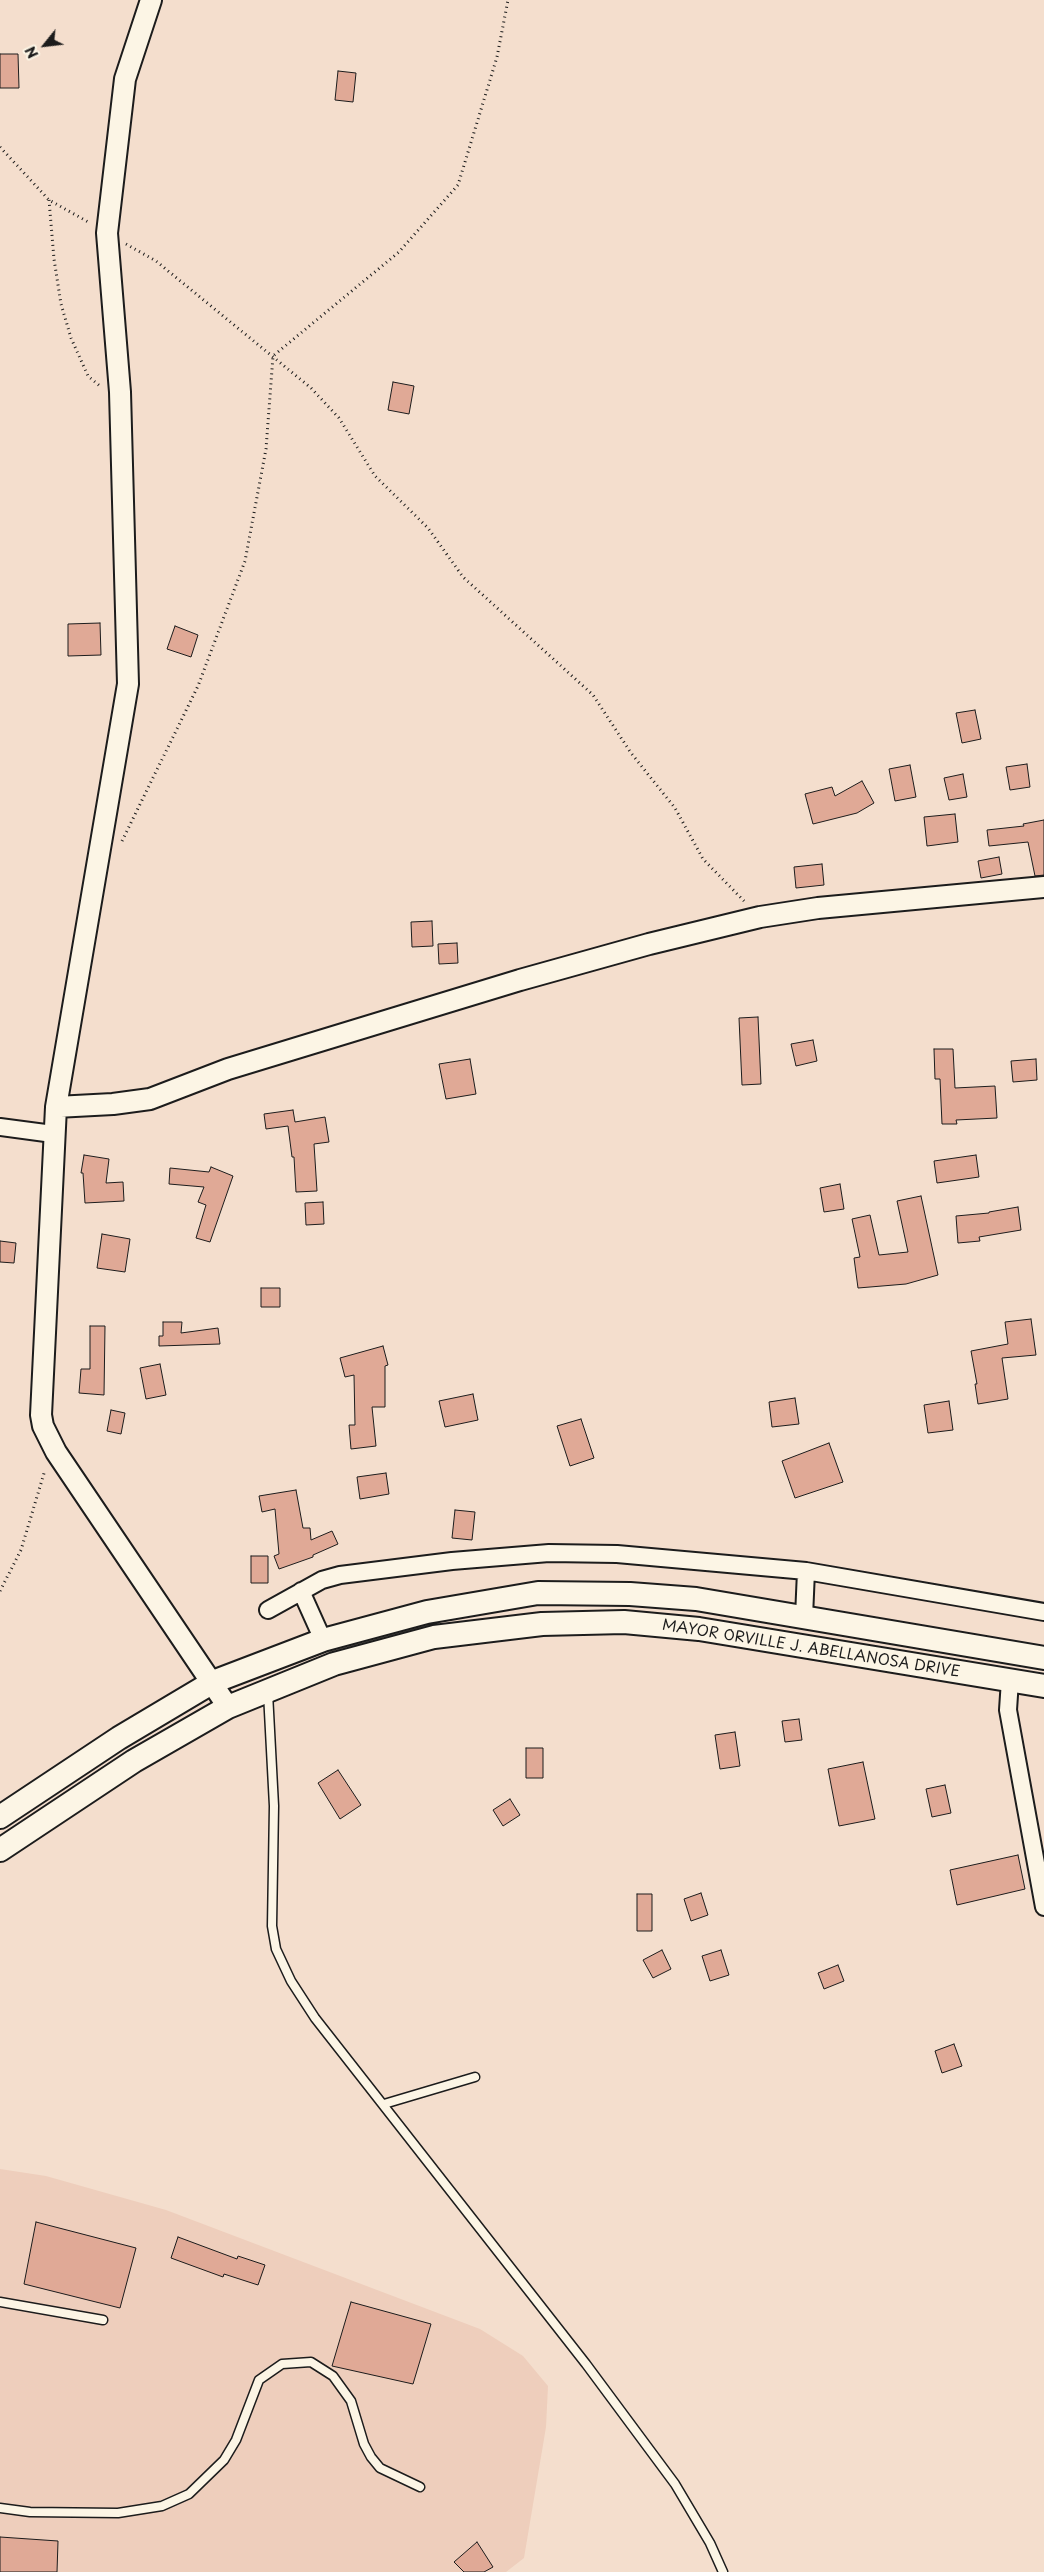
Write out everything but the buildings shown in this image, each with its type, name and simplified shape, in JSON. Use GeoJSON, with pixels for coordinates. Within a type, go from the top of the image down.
{"type":"FeatureCollection","features":[{"type":"Feature","properties":{"kind":"main road","name":"MAYOR ORVILLE J. ABELLANOSA DRIVE"},"geometry":{"type":"LineString","coordinates":[[0,1817],[120,1738],[213,1682],[323,1640],[426,1612],[538,1593],[630,1594],[696,1599],[1044,1658]]}},
{"type":"Feature","properties":{"kind":"main road","name":"MAYOR ORVILLE J. ABELLANOSA DRIVE"},"geometry":{"type":"LineString","coordinates":[[0,1850],[134,1761],[228,1707],[334,1664],[434,1638],[542,1624],[624,1622],[699,1629],[1044,1686]]}},
{"type":"Feature","properties":{"kind":"street"},"geometry":{"type":"LineString","coordinates":[[151,0],[125,79],[107,233],[120,392],[128,684],[56,1107],[53,1134],[41,1415],[43,1426],[56,1452],[213,1682],[228,1707]]}},
{"type":"Feature","properties":{"kind":"street"},"geometry":{"type":"LineString","coordinates":[[56,1107],[113,1104],[150,1098],[228,1069],[520,980],[649,944],[760,917],[818,908],[1044,886]]}},
{"type":"Feature","properties":{"kind":"street"},"geometry":{"type":"LineString","coordinates":[[0,1127],[53,1134]]}},
{"type":"Feature","properties":{"kind":"street"},"geometry":{"type":"LineString","coordinates":[[268,1610],[322,1580],[340,1574],[549,1553],[617,1554],[806,1571],[1044,1612]]}},
{"type":"Feature","properties":{"kind":"street"},"geometry":{"type":"LineString","coordinates":[[804,1617],[806,1571]]}},
{"type":"Feature","properties":{"kind":"street"},"geometry":{"type":"LineString","coordinates":[[301,1591],[323,1640]]}},
{"type":"Feature","properties":{"kind":"street"},"geometry":{"type":"LineString","coordinates":[[1010,1680],[1008,1710],[1044,1907]]}},
{"type":"Feature","properties":{"kind":"lane"},"geometry":{"type":"LineString","coordinates":[[268,1691],[274,1806],[272,1926],[276,1949],[291,1981],[315,2018],[384,2104],[675,2484],[710,2543],[723,2572]]}},
{"type":"Feature","properties":{"kind":"lane"},"geometry":{"type":"LineString","coordinates":[[384,2104],[475,2077]]}},
{"type":"Feature","properties":{"kind":"lane"},"geometry":{"type":"LineString","coordinates":[[0,2302],[103,2320]]}},
{"type":"Feature","properties":{"kind":"lane"},"geometry":{"type":"LineString","coordinates":[[0,2508],[30,2512],[118,2513],[162,2506],[188,2494],[224,2460],[236,2440],[259,2380],[282,2364],[311,2362],[334,2376],[351,2401],[364,2444],[380,2468],[420,2487]]}},
{"type":"Feature","properties":{"kind":"path"},"geometry":{"type":"LineString","coordinates":[[121,843],[198,686],[245,561],[266,448],[273,356],[399,252],[458,185],[497,57],[508,0]]}},
{"type":"Feature","properties":{"kind":"path"},"geometry":{"type":"LineString","coordinates":[[0,147],[49,200],[156,261],[311,388],[339,418],[375,476],[428,528],[463,577],[593,694],[631,754],[675,808],[704,859],[760,917]]}},
{"type":"Feature","properties":{"kind":"path"},"geometry":{"type":"LineString","coordinates":[[49,200],[54,259],[62,304],[71,338],[88,376],[109,391],[120,392]]}},
{"type":"Feature","properties":{"kind":"path"},"geometry":{"type":"LineString","coordinates":[[0,1591],[21,1550],[44,1470],[56,1452]]}},
{"type":"Feature","properties":{"kind":"shaded area"},"geometry":{"type":"Polygon","coordinates":[[[0,2169],[46,2176],[166,2210],[480,2329],[523,2356],[548,2386],[546,2427],[524,2558],[506,2572],[0,2572],[0,2169]]]}}]}
